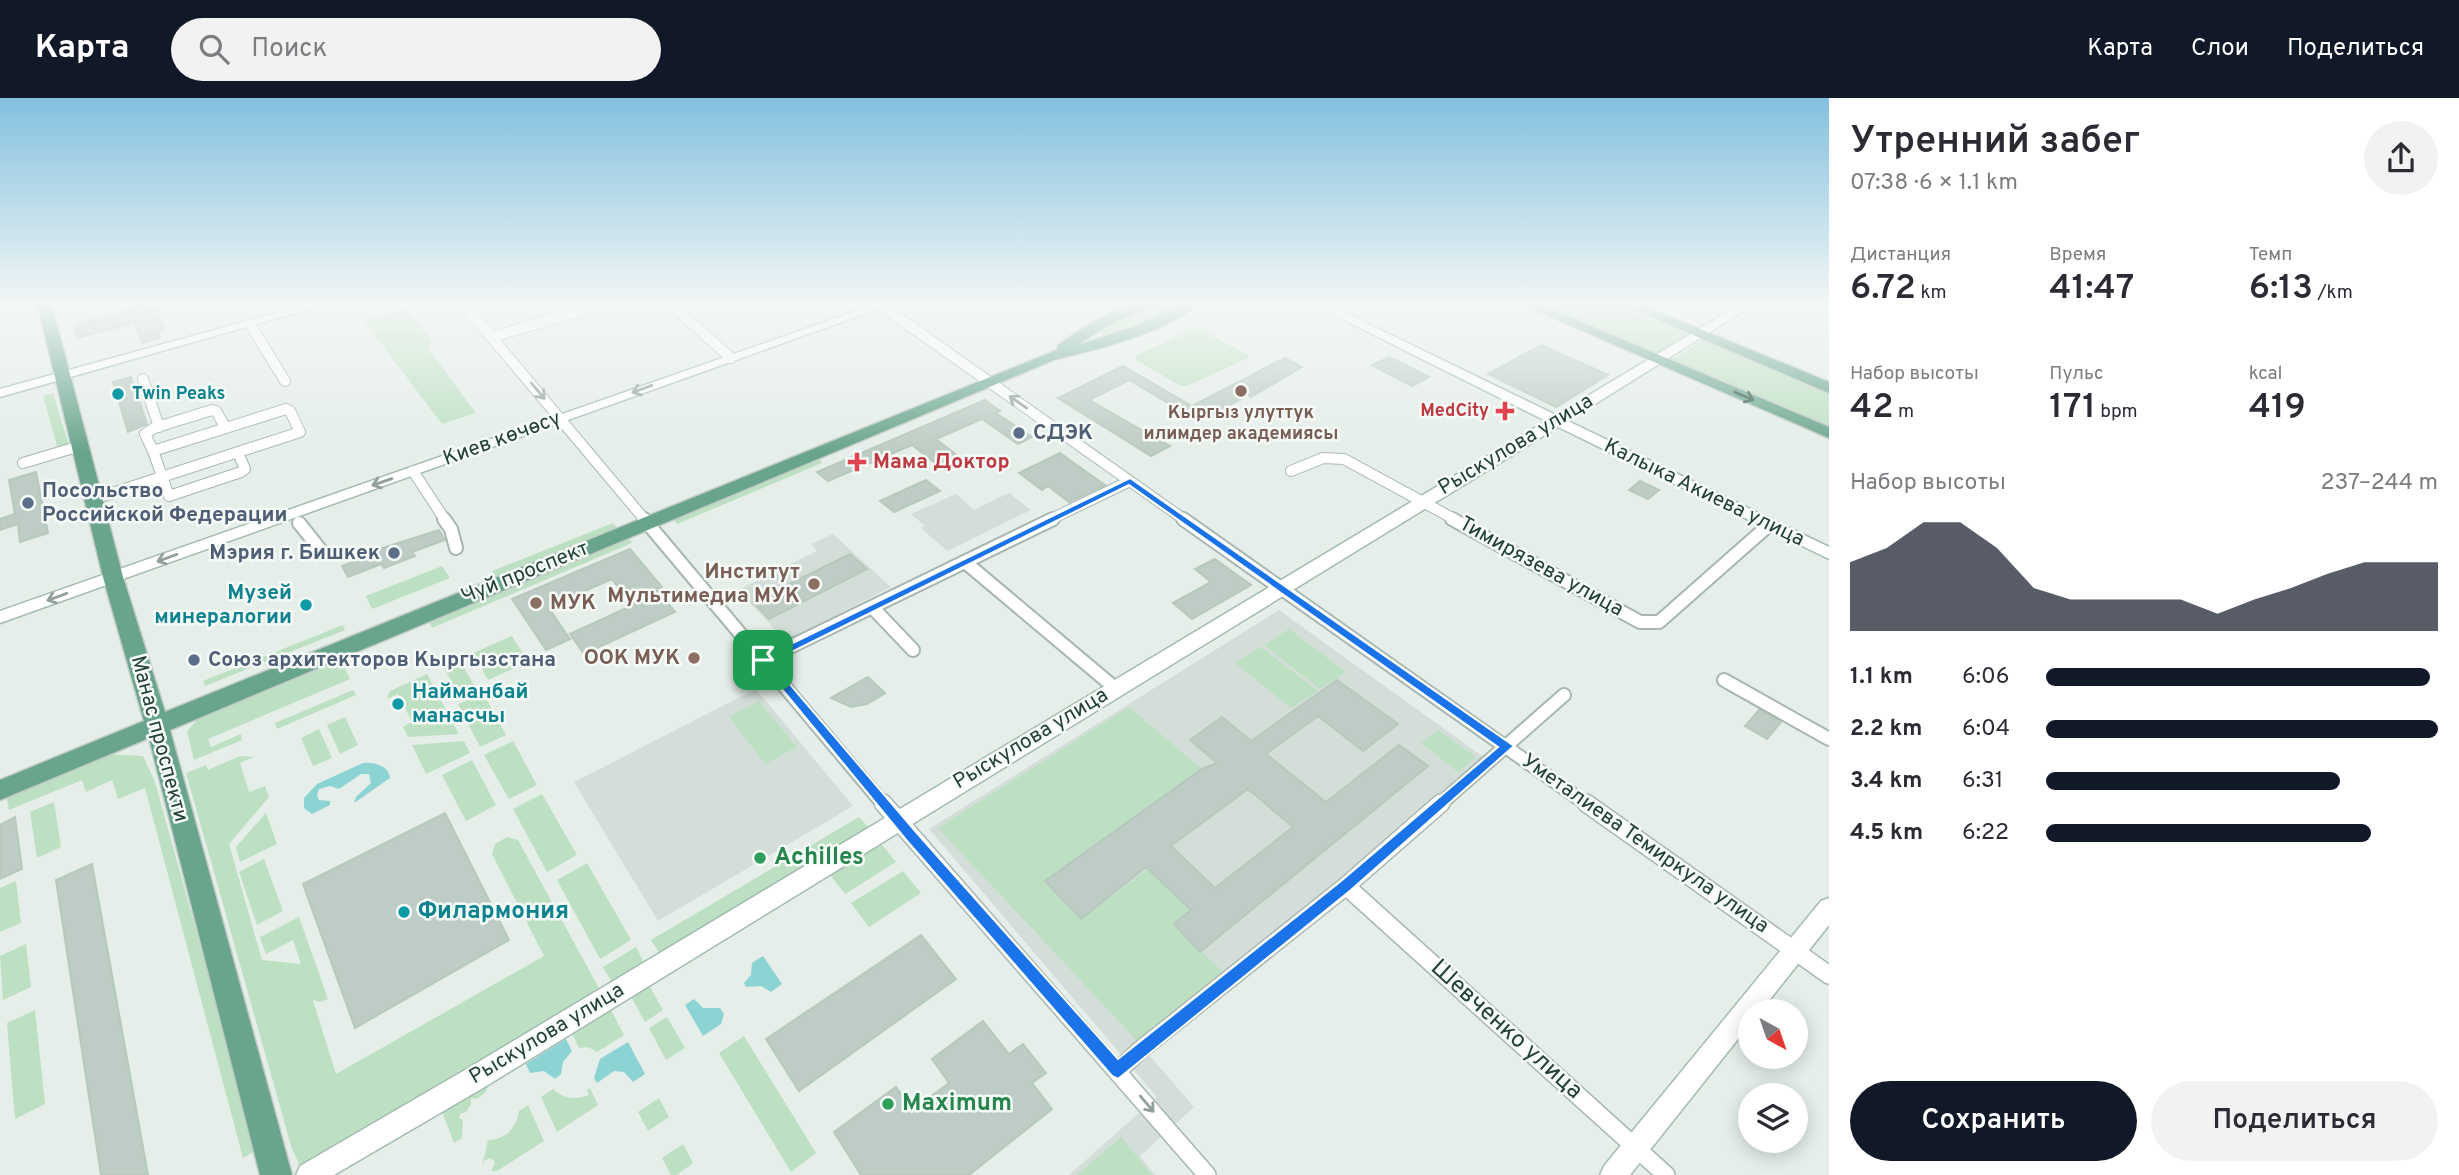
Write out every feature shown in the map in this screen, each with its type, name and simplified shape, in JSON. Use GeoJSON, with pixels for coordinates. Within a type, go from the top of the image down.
{"type":"FeatureCollection","features":[{"type":"Feature","properties":{"kind":"main road","name":"Манас проспекти"},"geometry":{"type":"LineString","coordinates":[[57,352],[113,577],[158,724],[276,1175]]}},
{"type":"Feature","properties":{"kind":"main road","name":"Чуй проспект"},"geometry":{"type":"LineString","coordinates":[[1049,357],[1056,352]]}},
{"type":"Feature","properties":{"kind":"main road","name":"Чуй проспект"},"geometry":{"type":"LineString","coordinates":[[0,790],[1049,357],[1067,352]]}},
{"type":"Feature","properties":{"kind":"main road"},"geometry":{"type":"LineString","coordinates":[[1642,352],[1829,433]]}},
{"type":"Feature","properties":{"kind":"main road"},"geometry":{"type":"LineString","coordinates":[[1745,352],[1829,388]]}},
{"type":"Feature","properties":{"kind":"street"},"geometry":{"type":"LineString","coordinates":[[0,393],[148,352]]}},
{"type":"Feature","properties":{"kind":"street"},"geometry":{"type":"LineString","coordinates":[[267,352],[285,381]]}},
{"type":"Feature","properties":{"kind":"street"},"geometry":{"type":"LineString","coordinates":[[505,352],[897,820],[1207,1175]]}},
{"type":"Feature","properties":{"kind":"street"},"geometry":{"type":"LineString","coordinates":[[725,352],[731,358]]}},
{"type":"Feature","properties":{"kind":"street","name":"Киев көчөсү"},"geometry":{"type":"LineString","coordinates":[[0,617],[747,352]]}},
{"type":"Feature","properties":{"kind":"street","name":"Уметалиева Темиркула улица"},"geometry":{"type":"LineString","coordinates":[[949,352],[1829,975]]}},
{"type":"Feature","properties":{"kind":"street","name":"Калыка Акиева улица"},"geometry":{"type":"LineString","coordinates":[[1416,352],[1829,554]]}},
{"type":"Feature","properties":{"kind":"street","name":"Рыскулова улица"},"geometry":{"type":"LineString","coordinates":[[309,1175],[479,1076],[1669,352]]}},
{"type":"Feature","properties":{"kind":"street"},"geometry":{"type":"LineString","coordinates":[[143,379],[159,427]]}},
{"type":"Feature","properties":{"kind":"street"},"geometry":{"type":"LineString","coordinates":[[94,499],[297,434],[299,429],[290,411],[286,409],[153,451]]}},
{"type":"Feature","properties":{"kind":"street"},"geometry":{"type":"LineString","coordinates":[[225,427],[216,411],[212,410],[145,434],[166,494],[173,496],[241,472],[245,469],[238,453]]}},
{"type":"Feature","properties":{"kind":"street"},"geometry":{"type":"LineString","coordinates":[[23,463],[80,446]]}},
{"type":"Feature","properties":{"kind":"street","name":"Тимирязева улица"},"geometry":{"type":"LineString","coordinates":[[1291,471],[1317,457],[1343,458],[1640,622],[1659,622],[1769,525]]}},
{"type":"Feature","properties":{"kind":"street"},"geometry":{"type":"LineString","coordinates":[[413,471],[451,529],[456,548]]}},
{"type":"Feature","properties":{"kind":"street"},"geometry":{"type":"LineString","coordinates":[[763,660],[1130,481]]}},
{"type":"Feature","properties":{"kind":"street"},"geometry":{"type":"LineString","coordinates":[[299,523],[323,554]]}},
{"type":"Feature","properties":{"kind":"street"},"geometry":{"type":"LineString","coordinates":[[965,562],[1115,688]]}},
{"type":"Feature","properties":{"kind":"street"},"geometry":{"type":"LineString","coordinates":[[872,607],[914,650]]}},
{"type":"Feature","properties":{"kind":"street"},"geometry":{"type":"LineString","coordinates":[[1724,680],[1829,739]]}},
{"type":"Feature","properties":{"kind":"street"},"geometry":{"type":"LineString","coordinates":[[1118,1071],[1139,1051],[1346,886],[1564,695]]}},
{"type":"Feature","properties":{"kind":"street","name":"Шевченко улица"},"geometry":{"type":"LineString","coordinates":[[1346,886],[1666,1175]]}},
{"type":"Feature","properties":{"kind":"street"},"geometry":{"type":"LineString","coordinates":[[1613,1175],[1829,908]]}},
{"type":"Feature","properties":{"kind":"shaded area"},"geometry":{"type":"Polygon","coordinates":[[[1009,493],[1031,510],[947,551],[921,528],[925,526],[911,514],[956,494],[974,510],[1009,493]]]}},
{"type":"Feature","properties":{"kind":"shaded area"},"geometry":{"type":"Polygon","coordinates":[[[833,534],[891,587],[786,641],[738,590],[817,551],[811,544],[833,534]]]}},
{"type":"Feature","properties":{"kind":"shaded area"},"geometry":{"type":"Polygon","coordinates":[[[1279,610],[1486,759],[1142,1047],[1194,1107],[1140,1156],[1155,1175],[1069,1175],[1157,1097],[929,829],[1279,610]]]}},
{"type":"Feature","properties":{"kind":"shaded area"},"geometry":{"type":"Polygon","coordinates":[[[756,689],[853,806],[658,921],[574,782],[756,689]]]}},
{"type":"Feature","properties":{"kind":"green space"},"geometry":{"type":"Polygon","coordinates":[[[388,352],[431,352],[476,413],[442,424],[388,352]]]}},
{"type":"Feature","properties":{"kind":"green space"},"geometry":{"type":"Polygon","coordinates":[[[1143,352],[1243,352],[1248,358],[1187,386],[1181,386],[1136,360],[1135,356],[1143,352]]]}},
{"type":"Feature","properties":{"kind":"green space"},"geometry":{"type":"Polygon","coordinates":[[[1683,352],[1733,352],[1829,392],[1829,430],[1668,362],[1683,352]]]}},
{"type":"Feature","properties":{"kind":"green space"},"geometry":{"type":"Polygon","coordinates":[[[53,393],[69,446],[58,449],[43,396],[53,393]]]}},
{"type":"Feature","properties":{"kind":"green space"},"geometry":{"type":"Polygon","coordinates":[[[819,459],[822,463],[677,524],[674,520],[819,459]]]}},
{"type":"Feature","properties":{"kind":"green space"},"geometry":{"type":"Polygon","coordinates":[[[613,523],[618,529],[496,578],[492,571],[613,523]]]}},
{"type":"Feature","properties":{"kind":"green space"},"geometry":{"type":"Polygon","coordinates":[[[628,537],[632,543],[432,628],[429,621],[628,537]]]}},
{"type":"Feature","properties":{"kind":"green space"},"geometry":{"type":"Polygon","coordinates":[[[442,566],[450,578],[372,609],[366,596],[442,566]]]}},
{"type":"Feature","properties":{"kind":"green space"},"geometry":{"type":"Polygon","coordinates":[[[343,625],[345,630],[205,686],[203,681],[343,625]]]}},
{"type":"Feature","properties":{"kind":"green space"},"geometry":{"type":"Polygon","coordinates":[[[1289,629],[1346,672],[1320,689],[1264,645],[1289,629]]]}},
{"type":"Feature","properties":{"kind":"green space"},"geometry":{"type":"Polygon","coordinates":[[[512,636],[528,662],[488,680],[473,653],[512,636]]]}},
{"type":"Feature","properties":{"kind":"green space"},"geometry":{"type":"Polygon","coordinates":[[[1261,647],[1318,691],[1291,708],[1235,663],[1261,647]]]}},
{"type":"Feature","properties":{"kind":"green space"},"geometry":{"type":"Polygon","coordinates":[[[459,659],[475,687],[459,695],[443,666],[459,659]]]}},
{"type":"Feature","properties":{"kind":"green space"},"geometry":{"type":"Polygon","coordinates":[[[341,660],[350,679],[208,739],[211,747],[241,734],[242,740],[194,760],[187,731],[197,720],[341,660]]]}},
{"type":"Feature","properties":{"kind":"green space"},"geometry":{"type":"Polygon","coordinates":[[[427,674],[459,734],[408,737],[403,727],[412,722],[398,694],[387,699],[390,691],[427,674]]]}},
{"type":"Feature","properties":{"kind":"green space"},"geometry":{"type":"Polygon","coordinates":[[[353,690],[356,695],[277,729],[275,723],[353,690]]]}},
{"type":"Feature","properties":{"kind":"green space"},"geometry":{"type":"Polygon","coordinates":[[[483,693],[506,735],[480,747],[458,704],[483,693]]]}},
{"type":"Feature","properties":{"kind":"green space"},"geometry":{"type":"Polygon","coordinates":[[[759,701],[797,747],[765,764],[729,717],[759,701]]]}},
{"type":"Feature","properties":{"kind":"green space"},"geometry":{"type":"Polygon","coordinates":[[[1129,707],[1202,769],[1045,881],[1081,919],[1148,869],[1191,910],[1174,924],[1228,977],[1142,1046],[938,828],[1129,707]]]}},
{"type":"Feature","properties":{"kind":"green space"},"geometry":{"type":"Polygon","coordinates":[[[345,717],[358,745],[340,754],[327,725],[345,717]]]}},
{"type":"Feature","properties":{"kind":"green space"},"geometry":{"type":"Polygon","coordinates":[[[319,729],[332,758],[313,766],[301,738],[319,729]]]}},
{"type":"Feature","properties":{"kind":"green space"},"geometry":{"type":"Polygon","coordinates":[[[1438,730],[1476,757],[1458,772],[1421,743],[1438,730]]]}},
{"type":"Feature","properties":{"kind":"green space"},"geometry":{"type":"Polygon","coordinates":[[[464,741],[470,753],[426,774],[412,745],[464,741]]]}},
{"type":"Feature","properties":{"kind":"green space"},"geometry":{"type":"Polygon","coordinates":[[[513,741],[537,785],[509,799],[484,755],[513,741]]]}},
{"type":"Feature","properties":{"kind":"green space"},"geometry":{"type":"Polygon","coordinates":[[[104,754],[143,756],[155,782],[257,1150],[243,1158],[145,788],[118,799],[112,780],[86,792],[82,780],[9,810],[6,795],[104,754]]]}},
{"type":"Feature","properties":{"kind":"green space"},"geometry":{"type":"Polygon","coordinates":[[[240,756],[254,757],[240,763],[249,792],[265,786],[269,797],[229,844],[262,960],[301,964],[293,940],[266,954],[260,937],[299,917],[328,999],[320,1002],[313,1000],[310,991],[336,1074],[544,956],[492,854],[495,844],[507,837],[518,840],[601,992],[301,1168],[292,1149],[186,773],[206,765],[208,770],[240,756]]]}},
{"type":"Feature","properties":{"kind":"green space"},"geometry":{"type":"Polygon","coordinates":[[[472,760],[496,805],[466,821],[442,775],[472,760]]]}},
{"type":"Feature","properties":{"kind":"green space"},"geometry":{"type":"Polygon","coordinates":[[[542,794],[577,855],[547,872],[513,809],[542,794]]]}},
{"type":"Feature","properties":{"kind":"green space"},"geometry":{"type":"Polygon","coordinates":[[[54,802],[61,847],[37,858],[30,812],[54,802]]]}},
{"type":"Feature","properties":{"kind":"green space"},"geometry":{"type":"Polygon","coordinates":[[[266,813],[277,844],[240,862],[236,847],[266,813]]]}},
{"type":"Feature","properties":{"kind":"green space"},"geometry":{"type":"Polygon","coordinates":[[[859,817],[869,828],[660,954],[651,940],[859,817]]]}},
{"type":"Feature","properties":{"kind":"green space"},"geometry":{"type":"Polygon","coordinates":[[[878,840],[896,862],[845,894],[827,871],[878,840]]]}},
{"type":"Feature","properties":{"kind":"green space"},"geometry":{"type":"Polygon","coordinates":[[[264,859],[283,911],[257,925],[239,872],[264,859]]]}},
{"type":"Feature","properties":{"kind":"green space"},"geometry":{"type":"Polygon","coordinates":[[[587,863],[631,940],[600,959],[557,880],[587,863]]]}},
{"type":"Feature","properties":{"kind":"green space"},"geometry":{"type":"Polygon","coordinates":[[[903,871],[921,893],[869,927],[851,903],[903,871]]]}},
{"type":"Feature","properties":{"kind":"green space"},"geometry":{"type":"Polygon","coordinates":[[[16,881],[21,923],[0,932],[0,888],[16,881]]]}},
{"type":"Feature","properties":{"kind":"green space"},"geometry":{"type":"Polygon","coordinates":[[[26,944],[31,987],[3,1000],[0,956],[26,944]]]}},
{"type":"Feature","properties":{"kind":"green space"},"geometry":{"type":"Polygon","coordinates":[[[636,947],[645,965],[613,984],[603,967],[636,947]]]}},
{"type":"Feature","properties":{"kind":"green space"},"geometry":{"type":"Polygon","coordinates":[[[647,982],[663,1010],[645,1022],[629,993],[647,982]]]}},
{"type":"Feature","properties":{"kind":"green space"},"geometry":{"type":"Polygon","coordinates":[[[609,1006],[624,1035],[597,1052],[588,1047],[579,1048],[570,1029],[609,1006]]]}},
{"type":"Feature","properties":{"kind":"green space"},"geometry":{"type":"Polygon","coordinates":[[[35,1010],[45,1104],[15,1119],[7,1023],[35,1010]]]}},
{"type":"Feature","properties":{"kind":"green space"},"geometry":{"type":"Polygon","coordinates":[[[667,1017],[685,1048],[666,1060],[649,1028],[667,1017]]]}},
{"type":"Feature","properties":{"kind":"green space"},"geometry":{"type":"Polygon","coordinates":[[[744,1036],[816,1153],[791,1172],[719,1053],[744,1036]]]}},
{"type":"Feature","properties":{"kind":"green space"},"geometry":{"type":"Polygon","coordinates":[[[488,1085],[486,1092],[477,1099],[471,1098],[466,1112],[460,1114],[459,1118],[463,1120],[462,1138],[454,1143],[441,1109],[488,1085]]]}},
{"type":"Feature","properties":{"kind":"green space"},"geometry":{"type":"Polygon","coordinates":[[[590,1088],[598,1105],[557,1132],[541,1097],[553,1089],[566,1097],[579,1098],[589,1095],[587,1090],[590,1088]]]}},
{"type":"Feature","properties":{"kind":"green space"},"geometry":{"type":"Polygon","coordinates":[[[659,1098],[669,1117],[648,1131],[638,1112],[659,1098]]]}},
{"type":"Feature","properties":{"kind":"green space"},"geometry":{"type":"Polygon","coordinates":[[[528,1105],[544,1141],[497,1171],[491,1171],[495,1162],[491,1158],[485,1160],[482,1166],[488,1140],[500,1138],[509,1132],[516,1123],[519,1111],[528,1105]]]}},
{"type":"Feature","properties":{"kind":"green space"},"geometry":{"type":"Polygon","coordinates":[[[1121,1137],[1152,1175],[1077,1175],[1121,1137]]]}},
{"type":"Feature","properties":{"kind":"green space"},"geometry":{"type":"Polygon","coordinates":[[[683,1144],[693,1163],[677,1175],[671,1175],[662,1158],[683,1144]]]}},
{"type":"Feature","properties":{"kind":"water"},"geometry":{"type":"Polygon","coordinates":[[[363,763],[380,766],[387,770],[390,778],[354,803],[356,797],[371,783],[369,774],[361,774],[339,789],[330,786],[319,789],[319,800],[330,801],[330,805],[312,814],[304,808],[304,798],[317,784],[363,763]]]}},
{"type":"Feature","properties":{"kind":"water"},"geometry":{"type":"Polygon","coordinates":[[[763,956],[782,984],[771,992],[761,986],[746,987],[744,983],[751,975],[752,963],[763,956]]]}},
{"type":"Feature","properties":{"kind":"water"},"geometry":{"type":"Polygon","coordinates":[[[694,999],[703,1008],[720,1008],[724,1014],[721,1024],[703,1036],[685,1005],[694,999]]]}},
{"type":"Feature","properties":{"kind":"water"},"geometry":{"type":"Polygon","coordinates":[[[566,1039],[572,1051],[563,1062],[561,1074],[555,1079],[544,1071],[530,1073],[526,1064],[566,1039]]]}},
{"type":"Feature","properties":{"kind":"water"},"geometry":{"type":"Polygon","coordinates":[[[628,1042],[645,1074],[633,1082],[624,1072],[614,1071],[597,1083],[594,1078],[600,1059],[628,1042]]]}},
{"type":"Feature","properties":{"kind":"building"},"geometry":{"type":"Polygon","coordinates":[[[1528,352],[1557,352],[1608,375],[1556,407],[1488,374],[1528,352]]]}},
{"type":"Feature","properties":{"kind":"building"},"geometry":{"type":"Polygon","coordinates":[[[1389,357],[1429,377],[1412,386],[1372,365],[1389,357]]]}},
{"type":"Feature","properties":{"kind":"building","name":"Кыргыз улуттук илимдер академиясы"},"geometry":{"type":"Polygon","coordinates":[[[1285,358],[1302,367],[1251,397],[1248,395],[1199,421],[1129,380],[1089,400],[1170,446],[1151,456],[1058,398],[1123,366],[1192,406],[1285,358]]]}},
{"type":"Feature","properties":{"kind":"building"},"geometry":{"type":"Polygon","coordinates":[[[131,377],[147,424],[128,432],[113,382],[131,377]]]}},
{"type":"Feature","properties":{"kind":"building"},"geometry":{"type":"Polygon","coordinates":[[[985,400],[1000,411],[996,413],[1032,437],[1018,444],[982,419],[936,439],[959,457],[939,466],[912,445],[828,481],[817,472],[985,400]]]}},
{"type":"Feature","properties":{"kind":"building"},"geometry":{"type":"Polygon","coordinates":[[[1060,453],[1105,485],[1069,502],[1048,486],[1042,490],[1019,473],[1060,453]]]}},
{"type":"Feature","properties":{"kind":"building","name":"Посольство Российской Федерации"},"geometry":{"type":"Polygon","coordinates":[[[36,472],[48,533],[20,542],[18,524],[0,530],[0,519],[15,514],[9,480],[36,472]]]}},
{"type":"Feature","properties":{"kind":"building"},"geometry":{"type":"Polygon","coordinates":[[[926,480],[940,491],[894,512],[880,501],[926,480]]]}},
{"type":"Feature","properties":{"kind":"building"},"geometry":{"type":"Polygon","coordinates":[[[1640,481],[1659,490],[1648,499],[1629,490],[1640,481]]]}},
{"type":"Feature","properties":{"kind":"building","name":"Мэрия г. Бишкек"},"geometry":{"type":"Polygon","coordinates":[[[439,530],[445,540],[412,552],[415,556],[384,568],[381,564],[348,577],[342,566],[375,554],[373,551],[439,530]]]}},
{"type":"Feature","properties":{"kind":"building","name":"МУК"},"geometry":{"type":"Polygon","coordinates":[[[630,549],[662,587],[656,589],[675,612],[584,654],[570,634],[633,605],[612,579],[548,607],[570,639],[546,650],[512,599],[630,549]]]}},
{"type":"Feature","properties":{"kind":"building","name":"Институт Мультимедиа МУК"},"geometry":{"type":"Polygon","coordinates":[[[850,554],[867,569],[769,619],[753,602],[850,554]]]}},
{"type":"Feature","properties":{"kind":"building"},"geometry":{"type":"Polygon","coordinates":[[[1215,559],[1251,585],[1192,619],[1173,603],[1211,582],[1195,569],[1215,559]]]}},
{"type":"Feature","properties":{"kind":"building"},"geometry":{"type":"Polygon","coordinates":[[[868,677],[885,693],[867,704],[851,707],[831,698],[868,677]]]}},
{"type":"Feature","properties":{"kind":"building"},"geometry":{"type":"Polygon","coordinates":[[[1337,680],[1398,724],[1363,751],[1318,716],[1266,754],[1326,802],[1399,745],[1428,766],[1200,952],[1174,924],[1191,910],[1146,867],[1081,919],[1045,881],[1202,769],[1217,763],[1190,740],[1222,717],[1251,741],[1337,680]],[[1248,789],[1171,846],[1215,888],[1293,827],[1248,789]]]}},
{"type":"Feature","properties":{"kind":"building"},"geometry":{"type":"Polygon","coordinates":[[[1759,710],[1781,722],[1767,739],[1745,726],[1759,710]]]}},
{"type":"Feature","properties":{"kind":"building","name":"Филармония"},"geometry":{"type":"Polygon","coordinates":[[[445,813],[509,940],[355,1028],[303,884],[445,813]]]}},
{"type":"Feature","properties":{"kind":"building"},"geometry":{"type":"Polygon","coordinates":[[[15,817],[22,869],[0,879],[0,825],[15,817]]]}},
{"type":"Feature","properties":{"kind":"building"},"geometry":{"type":"Polygon","coordinates":[[[92,864],[148,1175],[101,1175],[56,880],[92,864]]]}},
{"type":"Feature","properties":{"kind":"building"},"geometry":{"type":"Polygon","coordinates":[[[921,935],[956,979],[799,1091],[766,1039],[921,935]]]}},
{"type":"Feature","properties":{"kind":"building"},"geometry":{"type":"Polygon","coordinates":[[[983,1021],[1009,1054],[1023,1044],[1046,1073],[1032,1083],[1052,1109],[969,1175],[861,1175],[834,1132],[896,1087],[912,1110],[949,1083],[932,1059],[983,1021]]]}},
{"type":"Feature","properties":{"kind":"place","name":"Кыргыз улуттук илимдер академиясы"},"geometry":{"type":"Point","coordinates":[1241,391]}},
{"type":"Feature","properties":{"kind":"place","name":"Twin Peaks"},"geometry":{"type":"Point","coordinates":[118,394]}},
{"type":"Feature","properties":{"kind":"place","name":"MedCity"},"geometry":{"type":"Point","coordinates":[1505,411]}},
{"type":"Feature","properties":{"kind":"place","name":"СДЭК"},"geometry":{"type":"Point","coordinates":[1019,433]}},
{"type":"Feature","properties":{"kind":"place","name":"Мама Доктор"},"geometry":{"type":"Point","coordinates":[857,462]}},
{"type":"Feature","properties":{"kind":"place","name":"Посольство Российской Федерации"},"geometry":{"type":"Point","coordinates":[28,503]}},
{"type":"Feature","properties":{"kind":"place","name":"Мэрия г. Бишкек"},"geometry":{"type":"Point","coordinates":[394,553]}},
{"type":"Feature","properties":{"kind":"place","name":"Институт Мультимедиа МУК"},"geometry":{"type":"Point","coordinates":[814,584]}},
{"type":"Feature","properties":{"kind":"place","name":"МУК"},"geometry":{"type":"Point","coordinates":[536,603]}},
{"type":"Feature","properties":{"kind":"place","name":"Музей минералогии"},"geometry":{"type":"Point","coordinates":[306,605]}},
{"type":"Feature","properties":{"kind":"place","name":"ООК МУК"},"geometry":{"type":"Point","coordinates":[694,658]}},
{"type":"Feature","properties":{"kind":"place","name":"Союз архитекторов Кыргызстана"},"geometry":{"type":"Point","coordinates":[194,660]}},
{"type":"Feature","properties":{"kind":"place","name":"Найманбай манасчы"},"geometry":{"type":"Point","coordinates":[398,704]}},
{"type":"Feature","properties":{"kind":"place","name":"Achilles"},"geometry":{"type":"Point","coordinates":[760,858]}},
{"type":"Feature","properties":{"kind":"place","name":"Филармония"},"geometry":{"type":"Point","coordinates":[404,912]}},
{"type":"Feature","properties":{"kind":"place","name":"Maximum"},"geometry":{"type":"Point","coordinates":[888,1104]}},
{"type":"Feature","properties":{"kind":"route"},"geometry":{"type":"LineString","coordinates":[[1130,481],[1507,746],[1346,886],[1139,1051],[1118,1071],[912,836],[763,660],[1130,481]]}}]}
